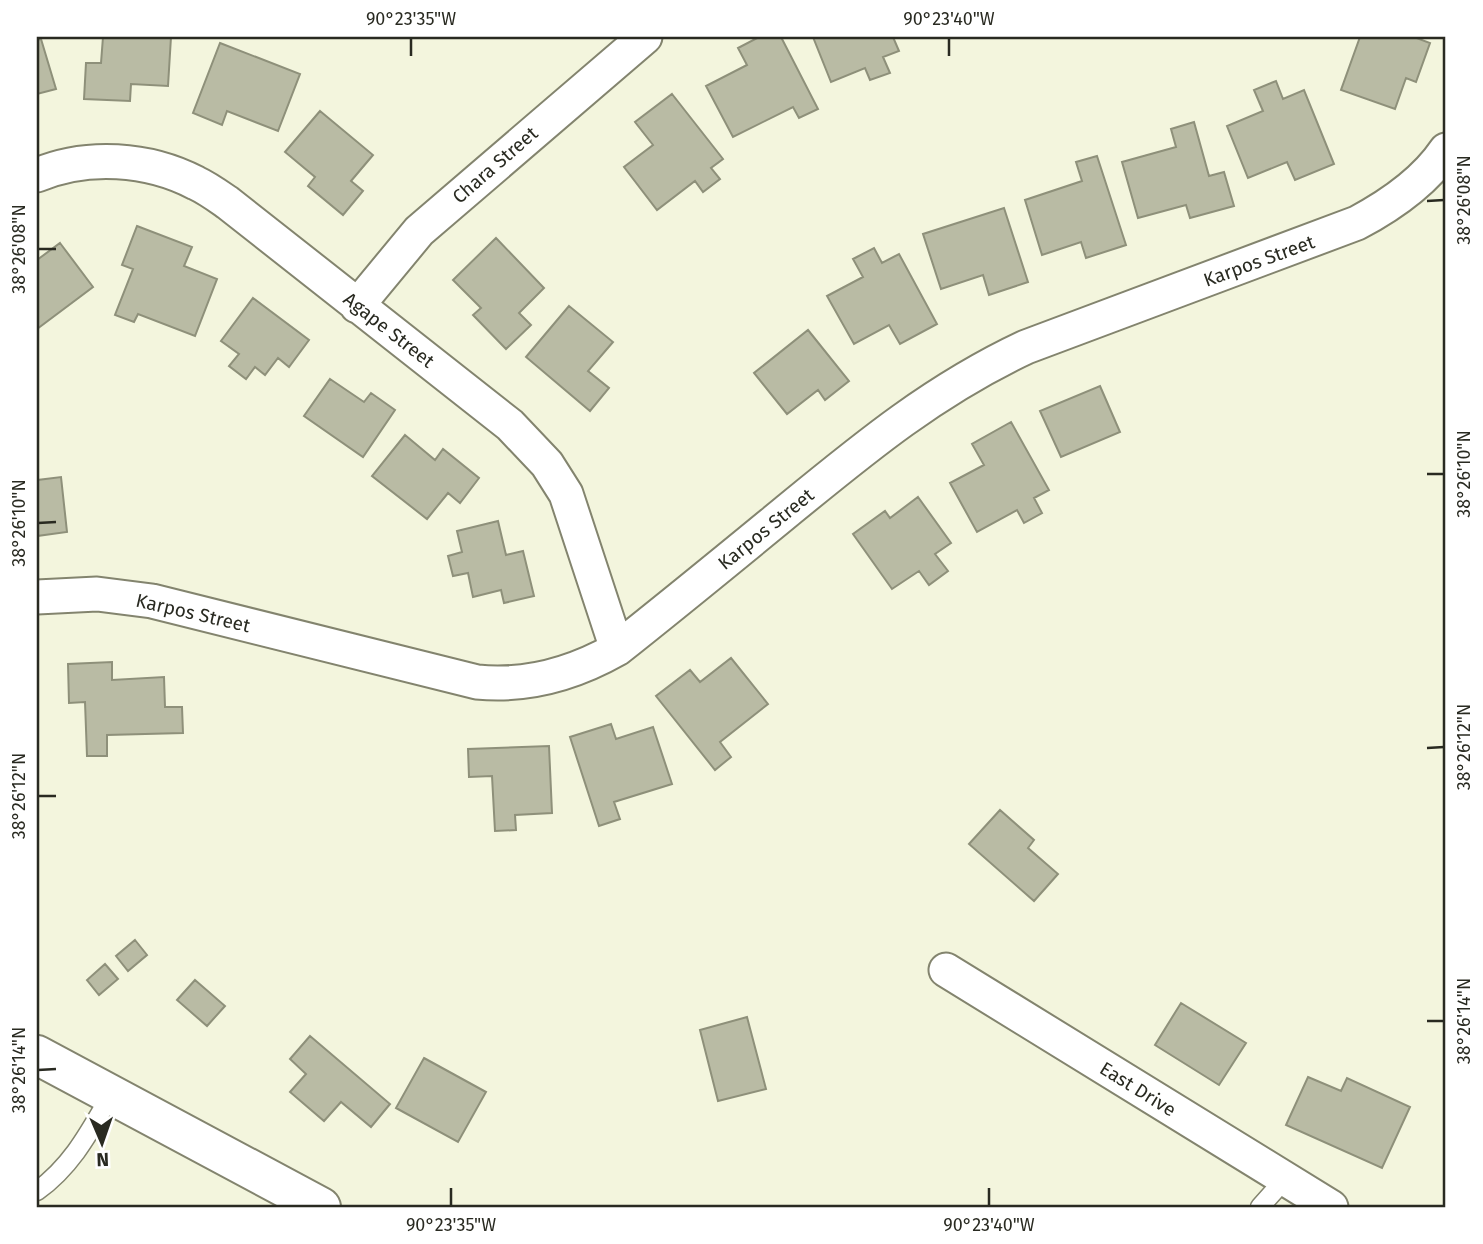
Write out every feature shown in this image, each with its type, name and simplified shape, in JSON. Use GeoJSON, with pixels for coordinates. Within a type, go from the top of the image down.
{"type":"FeatureCollection","features":[{"type":"Feature","properties":{"kind":"street","name":"Chara Street"},"geometry":{"type":"LineString","coordinates":[[357,306],[419,231],[645,37]]}},
{"type":"Feature","properties":{"kind":"street","name":"Karpos Street"},"geometry":{"type":"LineString","coordinates":[[37,597],[97,594],[143,600],[457,677],[500,684],[533,682],[564,674],[617,649],[881,434],[943,391],[991,363],[1026,347],[1357,223],[1403,193],[1431,169],[1446,150]]}},
{"type":"Feature","properties":{"kind":"street","name":"Agape Street"},"geometry":{"type":"LineString","coordinates":[[37,174],[77,164],[114,162],[165,171],[197,183],[228,203],[510,425],[547,464],[566,494],[617,649]]}},
{"type":"Feature","properties":{"kind":"street","name":"East Drive"},"geometry":{"type":"LineString","coordinates":[[946,970],[1331,1207]]}},
{"type":"Feature","properties":{"kind":"street"},"geometry":{"type":"LineString","coordinates":[[37,1055],[321,1207]]}},
{"type":"Feature","properties":{"kind":"lane"},"geometry":{"type":"LineString","coordinates":[[37,1191],[71,1160],[111,1095]]}},
{"type":"Feature","properties":{"kind":"lane"},"geometry":{"type":"LineString","coordinates":[[1260,1207],[1285,1179]]}},
{"type":"Feature","properties":{"kind":"building"},"geometry":{"type":"Polygon","coordinates":[[[103,37],[171,37],[168,86],[131,84],[130,101],[84,99],[86,63],[101,63],[103,37]]]}},
{"type":"Feature","properties":{"kind":"building"},"geometry":{"type":"Polygon","coordinates":[[[759,37],[781,37],[818,109],[799,118],[793,107],[733,137],[706,86],[747,65],[738,48],[759,37]]]}},
{"type":"Feature","properties":{"kind":"building"},"geometry":{"type":"Polygon","coordinates":[[[813,37],[893,37],[899,51],[883,57],[890,73],[870,80],[865,68],[831,82],[813,37]]]}},
{"type":"Feature","properties":{"kind":"building"},"geometry":{"type":"Polygon","coordinates":[[[1360,37],[1414,37],[1430,43],[1416,82],[1406,78],[1395,109],[1341,90],[1360,37]]]}},
{"type":"Feature","properties":{"kind":"building"},"geometry":{"type":"Polygon","coordinates":[[[41,39],[56,89],[37,94],[37,40],[41,39]]]}},
{"type":"Feature","properties":{"kind":"building"},"geometry":{"type":"Polygon","coordinates":[[[220,43],[300,74],[278,131],[227,111],[222,125],[193,113],[220,43]]]}},
{"type":"Feature","properties":{"kind":"building"},"geometry":{"type":"Polygon","coordinates":[[[1276,81],[1283,99],[1304,90],[1334,164],[1295,180],[1287,162],[1248,178],[1227,126],[1263,111],[1254,90],[1276,81]]]}},
{"type":"Feature","properties":{"kind":"building"},"geometry":{"type":"Polygon","coordinates":[[[672,94],[723,159],[711,168],[720,179],[703,192],[695,181],[657,210],[624,167],[653,145],[635,122],[672,94]]]}},
{"type":"Feature","properties":{"kind":"building"},"geometry":{"type":"Polygon","coordinates":[[[320,111],[373,155],[351,181],[363,191],[343,215],[308,186],[315,177],[285,152],[320,111]]]}},
{"type":"Feature","properties":{"kind":"building"},"geometry":{"type":"Polygon","coordinates":[[[1194,122],[1209,176],[1224,172],[1234,206],[1190,218],[1186,205],[1138,218],[1122,162],[1176,147],[1171,129],[1194,122]]]}},
{"type":"Feature","properties":{"kind":"building"},"geometry":{"type":"Polygon","coordinates":[[[1097,156],[1126,245],[1086,258],[1081,242],[1042,255],[1025,200],[1082,181],[1076,162],[1097,156]]]}},
{"type":"Feature","properties":{"kind":"building"},"geometry":{"type":"Polygon","coordinates":[[[1004,208],[1028,282],[989,295],[983,275],[941,289],[923,234],[1004,208]]]}},
{"type":"Feature","properties":{"kind":"building"},"geometry":{"type":"Polygon","coordinates":[[[137,226],[192,247],[184,266],[217,279],[195,336],[138,314],[134,322],[115,315],[133,269],[122,265],[137,226]]]}},
{"type":"Feature","properties":{"kind":"building"},"geometry":{"type":"Polygon","coordinates":[[[496,238],[544,288],[519,313],[531,325],[506,349],[473,315],[481,308],[453,280],[496,238]]]}},
{"type":"Feature","properties":{"kind":"building"},"geometry":{"type":"Polygon","coordinates":[[[60,243],[93,287],[37,329],[37,260],[60,243]]]}},
{"type":"Feature","properties":{"kind":"building"},"geometry":{"type":"Polygon","coordinates":[[[874,248],[882,263],[899,254],[937,324],[900,344],[889,325],[854,344],[827,296],[863,277],[853,259],[874,248]]]}},
{"type":"Feature","properties":{"kind":"building"},"geometry":{"type":"Polygon","coordinates":[[[253,298],[309,340],[289,367],[278,358],[265,375],[255,367],[246,379],[229,366],[239,354],[221,341],[253,298]]]}},
{"type":"Feature","properties":{"kind":"building"},"geometry":{"type":"Polygon","coordinates":[[[569,306],[613,342],[588,371],[609,388],[590,411],[526,357],[569,306]]]}},
{"type":"Feature","properties":{"kind":"building"},"geometry":{"type":"Polygon","coordinates":[[[808,330],[849,381],[825,400],[818,390],[787,414],[754,373],[808,330]]]}},
{"type":"Feature","properties":{"kind":"building"},"geometry":{"type":"Polygon","coordinates":[[[330,379],[364,402],[371,393],[395,410],[363,457],[304,416],[330,379]]]}},
{"type":"Feature","properties":{"kind":"building"},"geometry":{"type":"Polygon","coordinates":[[[1100,386],[1120,432],[1061,457],[1040,411],[1100,386]]]}},
{"type":"Feature","properties":{"kind":"building"},"geometry":{"type":"Polygon","coordinates":[[[1011,422],[1049,490],[1034,498],[1042,513],[1024,523],[1017,510],[977,532],[950,483],[984,465],[972,444],[1011,422]]]}},
{"type":"Feature","properties":{"kind":"building"},"geometry":{"type":"Polygon","coordinates":[[[405,435],[435,460],[443,449],[479,478],[460,503],[448,493],[427,519],[372,476],[405,435]]]}},
{"type":"Feature","properties":{"kind":"building"},"geometry":{"type":"Polygon","coordinates":[[[61,477],[67,532],[37,536],[37,480],[61,477]]]}},
{"type":"Feature","properties":{"kind":"building"},"geometry":{"type":"Polygon","coordinates":[[[918,497],[951,543],[935,554],[948,571],[929,585],[919,571],[892,589],[853,534],[885,511],[890,518],[918,497]]]}},
{"type":"Feature","properties":{"kind":"building"},"geometry":{"type":"Polygon","coordinates":[[[498,521],[506,555],[523,551],[534,596],[504,603],[501,590],[473,597],[468,573],[453,576],[448,556],[462,552],[457,531],[498,521]]]}},
{"type":"Feature","properties":{"kind":"building"},"geometry":{"type":"Polygon","coordinates":[[[731,658],[768,704],[720,742],[731,757],[715,770],[656,696],[690,670],[700,682],[731,658]]]}},
{"type":"Feature","properties":{"kind":"building"},"geometry":{"type":"Polygon","coordinates":[[[112,662],[112,680],[164,677],[165,707],[182,707],[183,733],[107,735],[107,756],[87,756],[85,702],[69,703],[68,664],[112,662]]]}},
{"type":"Feature","properties":{"kind":"building"},"geometry":{"type":"Polygon","coordinates":[[[611,724],[616,739],[653,727],[672,784],[614,802],[620,819],[599,826],[570,737],[611,724]]]}},
{"type":"Feature","properties":{"kind":"building"},"geometry":{"type":"Polygon","coordinates":[[[549,746],[552,813],[515,815],[516,830],[495,831],[492,776],[469,777],[468,749],[549,746]]]}},
{"type":"Feature","properties":{"kind":"building"},"geometry":{"type":"Polygon","coordinates":[[[1000,810],[1034,840],[1028,848],[1058,874],[1034,901],[969,844],[1000,810]]]}},
{"type":"Feature","properties":{"kind":"building"},"geometry":{"type":"Polygon","coordinates":[[[135,940],[147,955],[128,971],[116,956],[135,940]]]}},
{"type":"Feature","properties":{"kind":"building"},"geometry":{"type":"Polygon","coordinates":[[[105,964],[118,979],[99,995],[87,980],[105,964]]]}},
{"type":"Feature","properties":{"kind":"building"},"geometry":{"type":"Polygon","coordinates":[[[195,980],[225,1006],[207,1026],[177,1000],[195,980]]]}},
{"type":"Feature","properties":{"kind":"building"},"geometry":{"type":"Polygon","coordinates":[[[1181,1003],[1246,1043],[1219,1085],[1155,1045],[1181,1003]]]}},
{"type":"Feature","properties":{"kind":"building"},"geometry":{"type":"Polygon","coordinates":[[[747,1017],[766,1089],[718,1101],[700,1030],[747,1017]]]}},
{"type":"Feature","properties":{"kind":"building"},"geometry":{"type":"Polygon","coordinates":[[[310,1036],[390,1104],[371,1127],[341,1102],[324,1121],[290,1092],[306,1074],[290,1059],[310,1036]]]}},
{"type":"Feature","properties":{"kind":"building"},"geometry":{"type":"Polygon","coordinates":[[[424,1058],[486,1092],[458,1142],[396,1108],[424,1058]]]}},
{"type":"Feature","properties":{"kind":"building"},"geometry":{"type":"Polygon","coordinates":[[[1308,1077],[1341,1091],[1347,1078],[1410,1107],[1382,1168],[1286,1125],[1308,1077]]]}}]}
